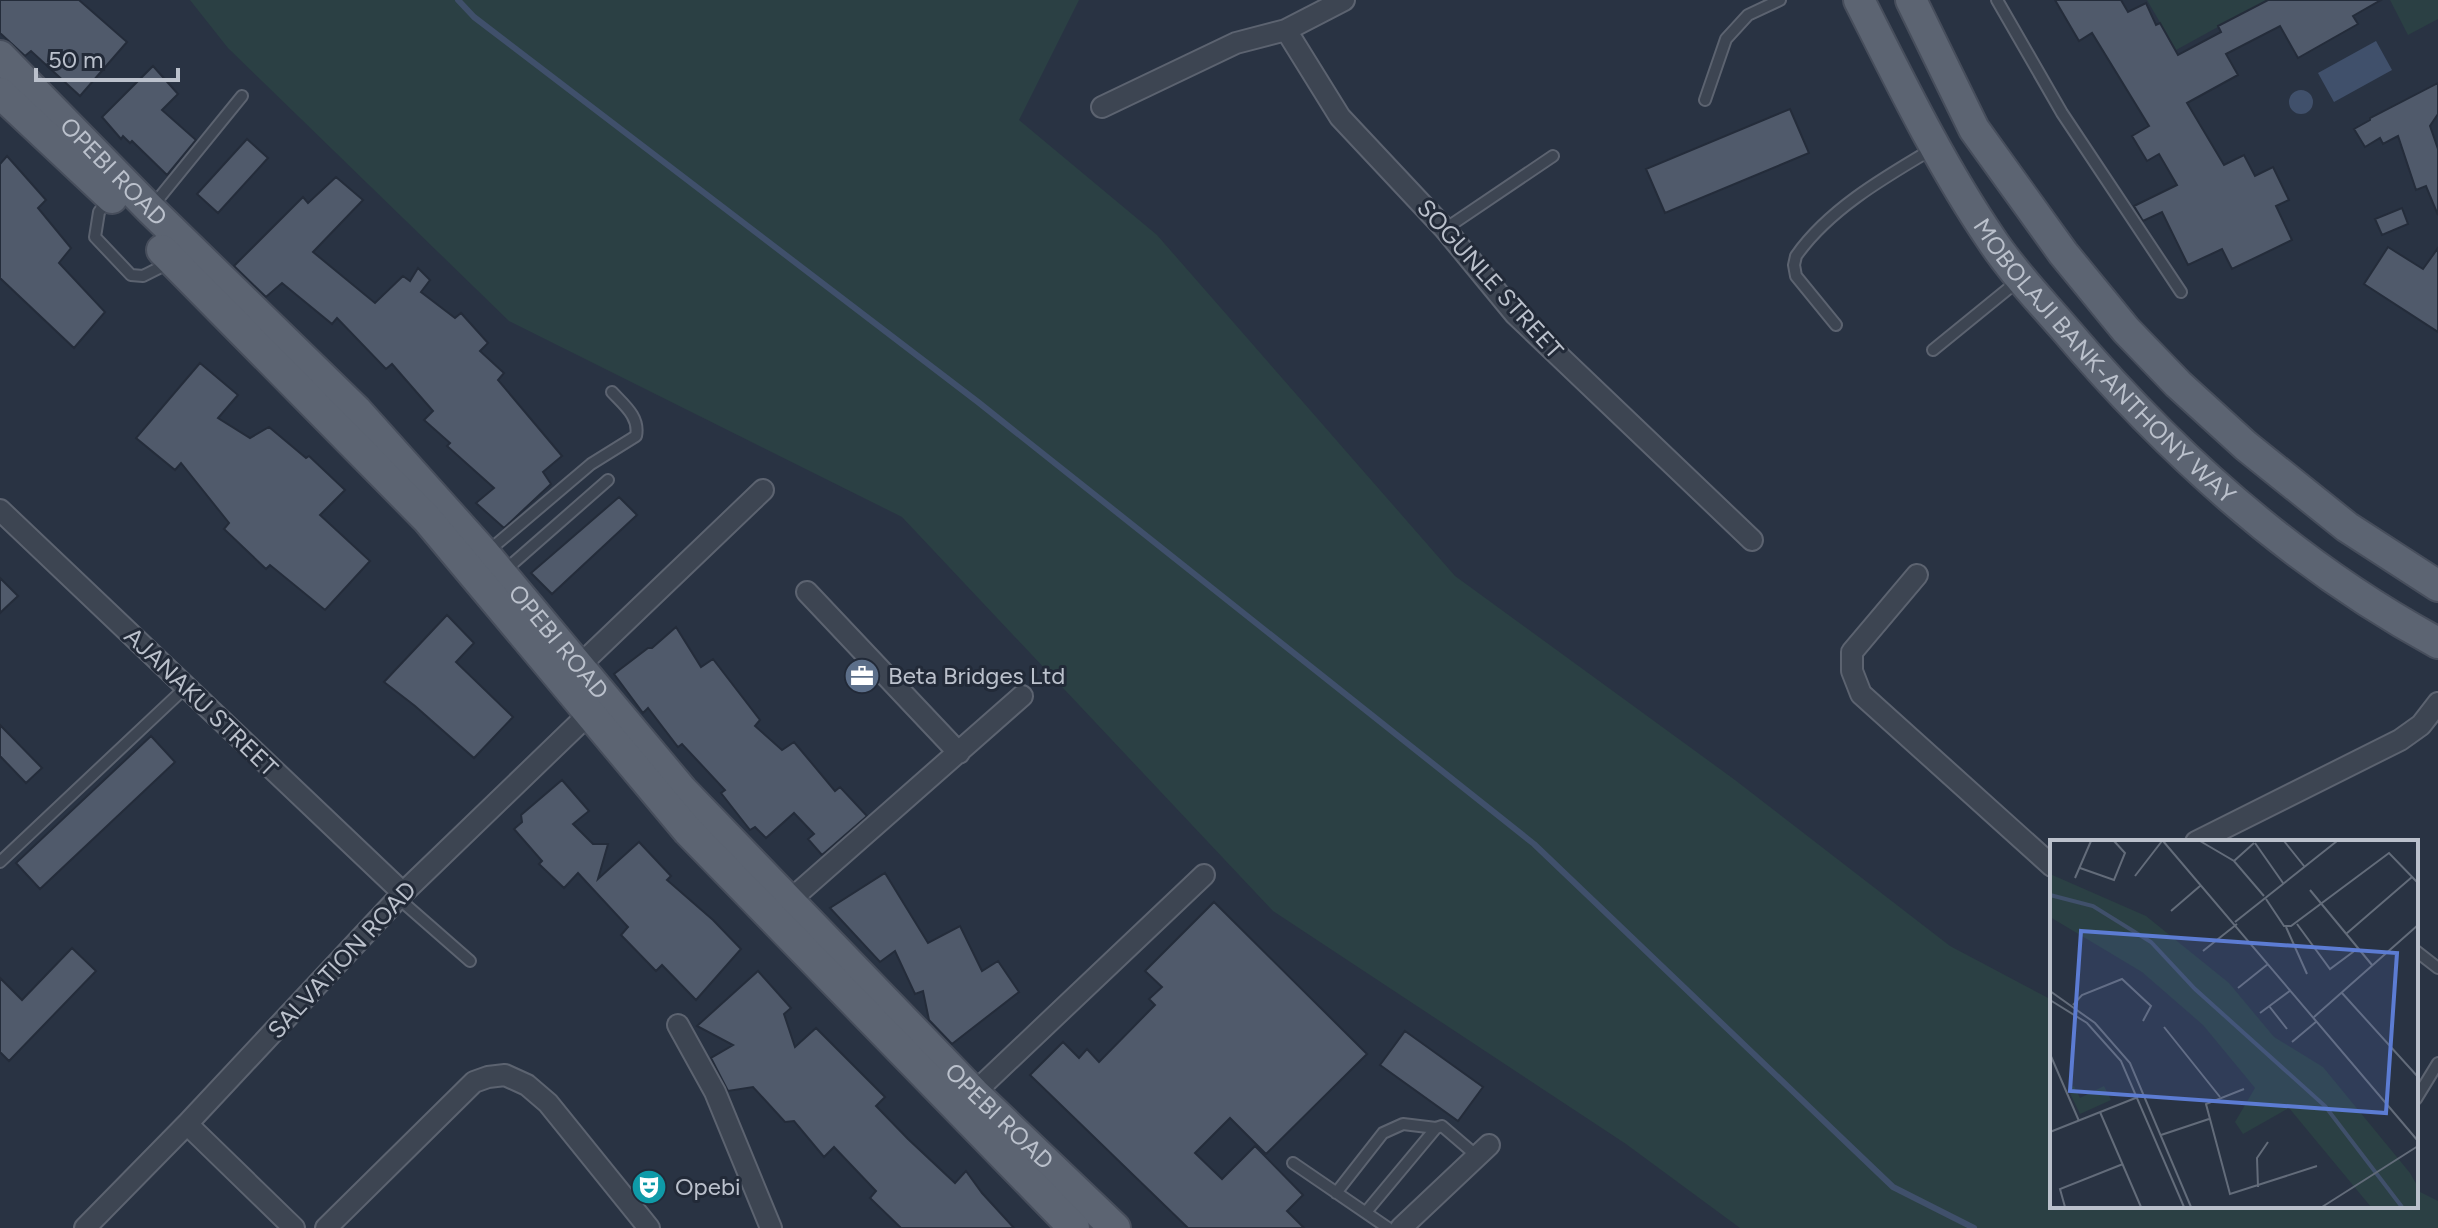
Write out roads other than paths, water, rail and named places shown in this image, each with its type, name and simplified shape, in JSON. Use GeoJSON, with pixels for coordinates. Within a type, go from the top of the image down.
{"type":"FeatureCollection","features":[{"type":"Feature","properties":{"kind":"main road","name":"MOBOLAJI BANK-ANTHONY WAY"},"geometry":{"type":"LineString","coordinates":[[1859,0],[1935,147],[1992,241],[2108,380],[2224,493],[2326,571],[2438,643]]}},
{"type":"Feature","properties":{"kind":"main road","name":"MOBOLAJI BANK-ANTHONY WAY"},"geometry":{"type":"LineString","coordinates":[[1911,0],[1974,129],[2063,253],[2126,330],[2178,384],[2246,446],[2347,527],[2438,586]]}},
{"type":"Feature","properties":{"kind":"main road","name":"OPEBI ROAD"},"geometry":{"type":"LineString","coordinates":[[0,56],[150,209],[357,411],[580,665],[598,706],[688,831],[1074,1228]]}},
{"type":"Feature","properties":{"kind":"main road","name":"OPEBI ROAD"},"geometry":{"type":"LineString","coordinates":[[0,93],[111,196],[427,519],[598,706],[788,902],[974,1093],[1115,1228]]}},
{"type":"Feature","properties":{"kind":"street"},"geometry":{"type":"LineString","coordinates":[[1102,107],[1236,43],[1286,30],[1344,0]]}},
{"type":"Feature","properties":{"kind":"street","name":"SOGUNLE STREET"},"geometry":{"type":"LineString","coordinates":[[1286,30],[1340,117],[1445,229],[1515,314],[1752,540]]}},
{"type":"Feature","properties":{"kind":"street"},"geometry":{"type":"LineString","coordinates":[[580,665],[763,490]]}},
{"type":"Feature","properties":{"kind":"street","name":"AJANAKU STREET"},"geometry":{"type":"LineString","coordinates":[[0,510],[400,896]]}},
{"type":"Feature","properties":{"kind":"street"},"geometry":{"type":"LineString","coordinates":[[1917,575],[1852,652],[1852,671],[1861,694],[2050,864]]}},
{"type":"Feature","properties":{"kind":"street"},"geometry":{"type":"LineString","coordinates":[[807,592],[959,753]]}},
{"type":"Feature","properties":{"kind":"street"},"geometry":{"type":"LineString","coordinates":[[788,902],[1022,696]]}},
{"type":"Feature","properties":{"kind":"street"},"geometry":{"type":"LineString","coordinates":[[2200,840],[2400,740],[2421,725],[2438,703]]}},
{"type":"Feature","properties":{"kind":"street","name":"SALVATION ROAD"},"geometry":{"type":"LineString","coordinates":[[85,1228],[187,1124],[400,896],[598,706]]}},
{"type":"Feature","properties":{"kind":"street"},"geometry":{"type":"LineString","coordinates":[[974,1093],[1204,875]]}},
{"type":"Feature","properties":{"kind":"street"},"geometry":{"type":"LineString","coordinates":[[678,1025],[715,1092],[771,1228]]}},
{"type":"Feature","properties":{"kind":"street"},"geometry":{"type":"LineString","coordinates":[[326,1228],[474,1082],[505,1075],[527,1085],[548,1103],[649,1228]]}},
{"type":"Feature","properties":{"kind":"street"},"geometry":{"type":"LineString","coordinates":[[187,1124],[294,1228]]}},
{"type":"Feature","properties":{"kind":"street"},"geometry":{"type":"LineString","coordinates":[[1401,1228],[1483,1151]]}},
{"type":"Feature","properties":{"kind":"lane"},"geometry":{"type":"LineString","coordinates":[[1705,100],[1726,39],[1748,15],[1780,0]]}},
{"type":"Feature","properties":{"kind":"lane"},"geometry":{"type":"LineString","coordinates":[[1997,0],[2062,113],[2181,292]]}},
{"type":"Feature","properties":{"kind":"lane"},"geometry":{"type":"LineString","coordinates":[[1869,37],[1883,64]]}},
{"type":"Feature","properties":{"kind":"lane"},"geometry":{"type":"LineString","coordinates":[[150,209],[242,96]]}},
{"type":"Feature","properties":{"kind":"lane"},"geometry":{"type":"LineString","coordinates":[[1836,325],[1796,276],[1796,256],[1839,211],[1935,147]]}},
{"type":"Feature","properties":{"kind":"lane"},"geometry":{"type":"LineString","coordinates":[[1445,229],[1553,156]]}},
{"type":"Feature","properties":{"kind":"lane"},"geometry":{"type":"LineString","coordinates":[[1933,350],[2021,279]]}},
{"type":"Feature","properties":{"kind":"lane"},"geometry":{"type":"LineString","coordinates":[[493,564],[591,464],[636,436],[638,427],[634,416],[612,392]]}},
{"type":"Feature","properties":{"kind":"lane"},"geometry":{"type":"LineString","coordinates":[[493,564],[608,480]]}},
{"type":"Feature","properties":{"kind":"lane"},"geometry":{"type":"LineString","coordinates":[[0,862],[186,687]]}},
{"type":"Feature","properties":{"kind":"lane"},"geometry":{"type":"LineString","coordinates":[[400,896],[470,961]]}},
{"type":"Feature","properties":{"kind":"lane"},"geometry":{"type":"LineString","coordinates":[[2418,956],[2438,968]]}},
{"type":"Feature","properties":{"kind":"lane"},"geometry":{"type":"LineString","coordinates":[[2418,1096],[2438,1063]]}},
{"type":"Feature","properties":{"kind":"lane"},"geometry":{"type":"LineString","coordinates":[[1336,1193],[1383,1133],[1403,1124],[1442,1126],[1483,1151]]}},
{"type":"Feature","properties":{"kind":"lane"},"geometry":{"type":"LineString","coordinates":[[1366,1212],[1436,1128]]}},
{"type":"Feature","properties":{"kind":"lane"},"geometry":{"type":"LineString","coordinates":[[1293,1163],[1388,1228]]}},
{"type":"Feature","properties":{"kind":"water"},"geometry":{"type":"Polygon","coordinates":[[[2376,41],[2392,70],[2334,102],[2318,73],[2376,41]]]}},
{"type":"Feature","properties":{"kind":"water"},"geometry":{"type":"Polygon","coordinates":[[[2301,90],[2312,97],[2313,102],[2306,113],[2301,114],[2290,107],[2289,102],[2296,91],[2301,90]]]}},
{"type":"Feature","properties":{"kind":"waterway"},"geometry":{"type":"LineString","coordinates":[[458,0],[474,17],[978,402],[1534,844],[1893,1187],[1974,1228]]}},
{"type":"Feature","properties":{"kind":"place","name":"Beta Bridges Ltd"},"geometry":{"type":"Point","coordinates":[862,676]}},
{"type":"Feature","properties":{"kind":"place","name":"Opebi"},"geometry":{"type":"Point","coordinates":[649,1187]}}]}
